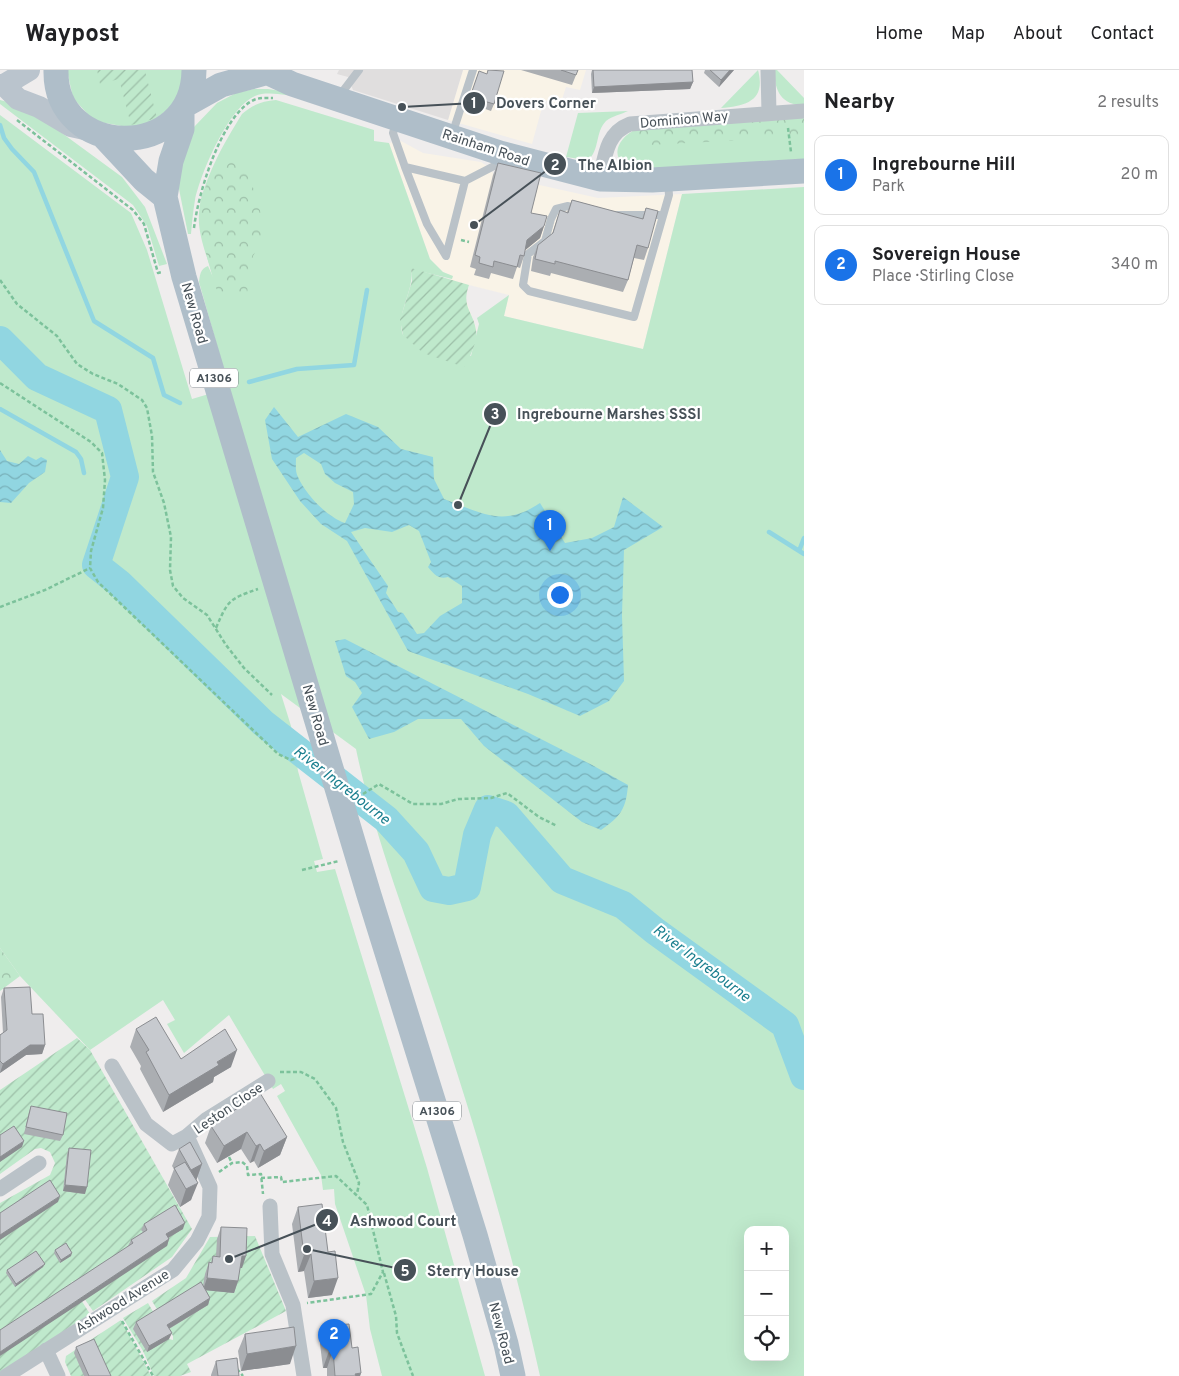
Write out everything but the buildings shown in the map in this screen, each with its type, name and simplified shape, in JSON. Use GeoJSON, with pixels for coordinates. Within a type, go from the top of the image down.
{"type":"FeatureCollection","features":[{"type":"Feature","properties":{"kind":"main road"},"geometry":{"type":"LineString","coordinates":[[29,70],[2,85],[18,99],[38,107],[71,126],[96,133]]}},
{"type":"Feature","properties":{"kind":"main road"},"geometry":{"type":"LineString","coordinates":[[56,70],[56,79],[62,99],[73,116],[96,133],[144,180],[165,197]]}},
{"type":"Feature","properties":{"kind":"main road","name":"New Road"},"geometry":{"type":"LineString","coordinates":[[194,70],[194,83],[184,107],[182,129],[170,161],[165,197],[196,320],[475,1234],[506,1344],[513,1376]]}},
{"type":"Feature","properties":{"kind":"main road","name":"Rainham Road"},"geometry":{"type":"LineString","coordinates":[[96,133],[130,140],[150,136],[168,126],[184,107],[221,84],[263,72],[452,137],[600,179],[668,180],[798,166]]}},
{"type":"Feature","properties":{"kind":"street"},"geometry":{"type":"LineString","coordinates":[[768,70],[769,113]]}},
{"type":"Feature","properties":{"kind":"street","name":"Dominion Way"},"geometry":{"type":"LineString","coordinates":[[600,179],[609,143],[618,130],[630,124],[804,111]]}},
{"type":"Feature","properties":{"kind":"street","name":"Leston Close"},"geometry":{"type":"LineString","coordinates":[[112,1066],[146,1124],[172,1144],[190,1141],[207,1119],[268,1081]]}},
{"type":"Feature","properties":{"kind":"street","name":"Ashwood Avenue"},"geometry":{"type":"LineString","coordinates":[[6,1376],[173,1270],[197,1241],[209,1216],[210,1187],[190,1141]]}},
{"type":"Feature","properties":{"kind":"street"},"geometry":{"type":"LineString","coordinates":[[0,1189],[39,1163]]}},
{"type":"Feature","properties":{"kind":"street"},"geometry":{"type":"LineString","coordinates":[[270,1200],[272,1254],[293,1305],[304,1376]]}},
{"type":"Feature","properties":{"kind":"street"},"geometry":{"type":"LineString","coordinates":[[46,1350],[58,1376]]}},
{"type":"Feature","properties":{"kind":"lane"},"geometry":{"type":"LineString","coordinates":[[337,99],[359,70]]}},
{"type":"Feature","properties":{"kind":"lane"},"geometry":{"type":"LineString","coordinates":[[452,137],[473,70]]}},
{"type":"Feature","properties":{"kind":"lane"},"geometry":{"type":"LineString","coordinates":[[397,118],[393,133],[405,167],[427,224],[446,256],[466,181]]}},
{"type":"Feature","properties":{"kind":"lane"},"geometry":{"type":"LineString","coordinates":[[405,167],[466,181],[496,165],[500,152]]}},
{"type":"Feature","properties":{"kind":"lane"},"geometry":{"type":"LineString","coordinates":[[584,211],[568,206],[556,209],[551,219],[546,241],[528,254],[523,285],[529,291],[634,317],[668,195],[668,180]]}},
{"type":"Feature","properties":{"kind":"lane"},"geometry":{"type":"LineString","coordinates":[[609,215],[663,215]]}},
{"type":"Feature","properties":{"kind":"path"},"geometry":{"type":"LineString","coordinates":[[194,232],[197,207],[203,184],[229,127],[242,108],[251,102],[260,98],[277,98]]}},
{"type":"Feature","properties":{"kind":"path"},"geometry":{"type":"LineString","coordinates":[[786,112],[798,166]]}},
{"type":"Feature","properties":{"kind":"path"},"geometry":{"type":"LineString","coordinates":[[16,119],[133,210],[144,224],[158,273]]}},
{"type":"Feature","properties":{"kind":"path"},"geometry":{"type":"LineString","coordinates":[[0,280],[17,304],[57,336],[77,364],[93,374],[118,384],[142,400],[147,408],[152,436],[154,472],[172,537],[170,570],[173,586],[183,598],[207,615],[226,645],[244,668],[272,695]]}},
{"type":"Feature","properties":{"kind":"path"},"geometry":{"type":"LineString","coordinates":[[0,383],[91,442],[102,453],[105,480],[103,508],[91,551],[90,568],[98,582],[278,754],[291,760],[303,756]]}},
{"type":"Feature","properties":{"kind":"path"},"geometry":{"type":"LineString","coordinates":[[0,606],[45,590],[90,568]]}},
{"type":"Feature","properties":{"kind":"path"},"geometry":{"type":"LineString","coordinates":[[216,628],[226,604],[246,593]]}},
{"type":"Feature","properties":{"kind":"path"},"geometry":{"type":"LineString","coordinates":[[363,794],[379,784],[409,803],[441,804],[458,799],[492,798],[506,793],[556,826]]}},
{"type":"Feature","properties":{"kind":"path"},"geometry":{"type":"LineString","coordinates":[[302,870],[357,852]]}},
{"type":"Feature","properties":{"kind":"path"},"geometry":{"type":"LineString","coordinates":[[268,1081],[270,1075],[281,1072],[300,1072],[315,1079],[339,1114],[343,1142],[358,1184],[357,1195]]}},
{"type":"Feature","properties":{"kind":"path"},"geometry":{"type":"LineString","coordinates":[[229,1156],[232,1163]]}},
{"type":"Feature","properties":{"kind":"path"},"geometry":{"type":"LineString","coordinates":[[203,1169],[211,1164],[216,1174],[232,1163],[247,1160]]}},
{"type":"Feature","properties":{"kind":"path"},"geometry":{"type":"LineString","coordinates":[[242,1162],[247,1166],[248,1175],[261,1174],[263,1194],[270,1200]]}},
{"type":"Feature","properties":{"kind":"path"},"geometry":{"type":"LineString","coordinates":[[261,1178],[281,1177],[282,1182],[336,1176],[367,1205],[396,1316],[397,1332],[413,1376]]}},
{"type":"Feature","properties":{"kind":"path"},"geometry":{"type":"LineString","coordinates":[[293,1305],[371,1294],[383,1272]]}},
{"type":"Feature","properties":{"kind":"path"},"geometry":{"type":"LineString","coordinates":[[114,1306],[153,1376]]}},
{"type":"Feature","properties":{"kind":"path"},"geometry":{"type":"LineString","coordinates":[[231,1366],[236,1368],[243,1376]]}},
{"type":"Feature","properties":{"kind":"shaded area"},"geometry":{"type":"Polygon","coordinates":[[[339,70],[463,70],[448,120],[353,90],[348,77],[337,74],[339,70]]]}},
{"type":"Feature","properties":{"kind":"shaded area"},"geometry":{"type":"Polygon","coordinates":[[[463,70],[586,70],[580,90],[566,87],[560,106],[544,100],[532,144],[448,120],[463,70]]]}},
{"type":"Feature","properties":{"kind":"shaded area"},"geometry":{"type":"Polygon","coordinates":[[[401,141],[423,153],[481,162],[490,168],[494,175],[598,198],[682,194],[643,349],[504,316],[509,295],[469,285],[465,297],[477,331],[423,353],[452,276],[443,272],[430,259],[389,143],[401,141]]]}},
{"type":"Feature","properties":{"kind":"green space"},"geometry":{"type":"Polygon","coordinates":[[[67,70],[184,70],[183,82],[176,100],[164,113],[138,129],[94,121],[73,98],[67,70]]]}},
{"type":"Feature","properties":{"kind":"green space"},"geometry":{"type":"Polygon","coordinates":[[[97,70],[148,70],[145,71],[157,118],[131,125],[119,79],[100,84],[97,70]]]}},
{"type":"Feature","properties":{"kind":"green space"},"geometry":{"type":"Polygon","coordinates":[[[758,70],[760,80],[757,95],[746,103],[721,108],[758,70]]]}},
{"type":"Feature","properties":{"kind":"green space"},"geometry":{"type":"Polygon","coordinates":[[[774,70],[777,70],[804,98],[804,106],[790,103],[781,96],[776,85],[774,70]]]}},
{"type":"Feature","properties":{"kind":"green space"},"geometry":{"type":"Polygon","coordinates":[[[254,89],[287,92],[286,95],[266,94],[255,96],[245,102],[226,126],[203,173],[195,200],[191,234],[188,234],[177,179],[194,127],[217,103],[236,93],[254,89]]]}},
{"type":"Feature","properties":{"kind":"green space"},"geometry":{"type":"Polygon","coordinates":[[[0,100],[19,105],[40,117],[122,177],[145,207],[167,264],[159,266],[147,226],[133,205],[0,104],[0,100]]]}},
{"type":"Feature","properties":{"kind":"green space"},"geometry":{"type":"Polygon","coordinates":[[[276,100],[374,130],[374,141],[389,143],[430,259],[443,272],[453,276],[452,279],[411,269],[410,286],[401,318],[403,335],[471,356],[479,324],[477,318],[509,295],[504,316],[643,349],[682,194],[804,187],[804,1376],[540,1376],[505,1235],[478,1141],[381,845],[356,749],[281,694],[291,726],[298,771],[323,859],[314,861],[317,872],[335,869],[427,1168],[485,1376],[382,1376],[370,1329],[366,1295],[335,1204],[334,1189],[323,1190],[321,1175],[277,1096],[285,1091],[281,1084],[273,1089],[229,1015],[184,1053],[167,1024],[175,1020],[163,1000],[90,1050],[20,976],[0,948],[0,115],[131,213],[147,250],[192,399],[229,388],[199,282],[200,275],[205,267],[208,266],[213,277],[203,246],[200,229],[199,213],[201,200],[215,162],[242,114],[262,102],[276,100]]]}},
{"type":"Feature","properties":{"kind":"green space"},"geometry":{"type":"Polygon","coordinates":[[[628,111],[606,121],[600,130],[592,156],[588,160],[566,157],[578,113],[628,111]]]}},
{"type":"Feature","properties":{"kind":"green space"},"geometry":{"type":"Polygon","coordinates":[[[804,117],[804,159],[641,170],[630,168],[623,163],[617,152],[623,139],[638,128],[804,117]]]}},
{"type":"Feature","properties":{"kind":"green space"},"geometry":{"type":"Polygon","coordinates":[[[804,117],[804,137],[649,145],[639,136],[638,128],[804,117]]]}},
{"type":"Feature","properties":{"kind":"green space"},"geometry":{"type":"Polygon","coordinates":[[[237,157],[252,186],[266,235],[253,256],[247,293],[219,298],[203,241],[200,211],[201,198],[212,178],[237,157]]]}},
{"type":"Feature","properties":{"kind":"green space"},"geometry":{"type":"Polygon","coordinates":[[[411,268],[469,285],[466,299],[475,324],[476,339],[464,367],[423,353],[403,335],[400,320],[412,281],[411,268]]]}},
{"type":"Feature","properties":{"kind":"green space"},"geometry":{"type":"Polygon","coordinates":[[[0,948],[20,976],[0,991],[0,948]]]}},
{"type":"Feature","properties":{"kind":"green space"},"geometry":{"type":"Polygon","coordinates":[[[77,1038],[90,1050],[192,1229],[172,1257],[93,1311],[72,1281],[71,1284],[90,1314],[0,1373],[0,1203],[50,1175],[55,1163],[50,1152],[41,1148],[35,1149],[0,1174],[0,1090],[77,1038]]]}},
{"type":"Feature","properties":{"kind":"green space"},"geometry":{"type":"Polygon","coordinates":[[[255,1236],[286,1311],[187,1364],[191,1372],[180,1376],[154,1376],[143,1351],[123,1318],[148,1303],[169,1339],[173,1340],[173,1336],[152,1301],[186,1278],[210,1237],[255,1236]]]}},
{"type":"Feature","properties":{"kind":"green space"},"geometry":{"type":"Polygon","coordinates":[[[121,1320],[151,1376],[71,1376],[65,1362],[66,1356],[121,1320]]]}},
{"type":"Feature","properties":{"kind":"water"},"geometry":{"type":"Polygon","coordinates":[[[274,407],[298,437],[346,414],[378,427],[401,449],[433,457],[434,479],[444,499],[492,516],[515,515],[527,511],[540,503],[565,543],[592,538],[614,527],[623,497],[663,527],[624,550],[622,615],[624,681],[609,701],[580,716],[528,694],[408,651],[347,541],[321,524],[300,501],[272,459],[265,420],[274,407]],[[304,453],[296,458],[296,473],[302,484],[324,511],[345,523],[354,504],[353,492],[335,483],[325,474],[321,464],[304,453]],[[409,525],[392,532],[365,528],[351,532],[388,586],[386,593],[398,612],[403,613],[417,634],[424,633],[440,616],[462,603],[462,586],[448,577],[439,577],[432,572],[428,567],[431,562],[419,531],[409,525]]]}},
{"type":"Feature","properties":{"kind":"water"},"geometry":{"type":"Polygon","coordinates":[[[0,450],[7,461],[19,464],[28,456],[36,460],[41,457],[47,460],[45,472],[29,483],[11,503],[0,502],[0,450]]]}},
{"type":"Feature","properties":{"kind":"water"},"geometry":{"type":"Polygon","coordinates":[[[345,639],[628,785],[626,800],[618,816],[601,830],[582,822],[484,746],[461,719],[418,719],[394,732],[369,739],[352,707],[362,693],[355,682],[346,676],[335,641],[345,639]]]}},
{"type":"Feature","properties":{"kind":"waterway"},"geometry":{"type":"LineString","coordinates":[[0,125],[4,138],[34,172],[94,321],[153,358],[164,395],[180,403]]}},
{"type":"Feature","properties":{"kind":"waterway"},"geometry":{"type":"LineString","coordinates":[[249,382],[297,369],[354,365],[367,290]]}},
{"type":"Feature","properties":{"kind":"waterway","name":"River Ingrebourne"},"geometry":{"type":"LineString","coordinates":[[0,340],[37,377],[108,410],[125,477],[96,565],[120,584],[263,723],[386,819],[416,852],[433,888],[449,891],[467,887],[477,835],[488,809],[506,815],[562,880],[623,905],[655,931],[785,1025],[804,1076]]}},
{"type":"Feature","properties":{"kind":"waterway"},"geometry":{"type":"LineString","coordinates":[[0,409],[76,452],[81,459],[84,473]]}},
{"type":"Feature","properties":{"kind":"waterway"},"geometry":{"type":"LineString","coordinates":[[769,532],[804,554]]}},
{"type":"Feature","properties":{"kind":"waterway"},"geometry":{"type":"LineString","coordinates":[[799,551],[804,538]]}},
{"type":"Feature","properties":{"kind":"place","name":"Dovers Corner"},"geometry":{"type":"Point","coordinates":[402,107]}},
{"type":"Feature","properties":{"kind":"place","name":"The Albion"},"geometry":{"type":"Point","coordinates":[474,225]}},
{"type":"Feature","properties":{"kind":"place","name":"Ingrebourne Marshes SSSI"},"geometry":{"type":"Point","coordinates":[458,505]}},
{"type":"Feature","properties":{"kind":"place","name":"Ingrebourne Hill"},"geometry":{"type":"Point","coordinates":[550,551]}},
{"type":"Feature","properties":{"kind":"place","name":"Sterry House"},"geometry":{"type":"Point","coordinates":[307,1249]}},
{"type":"Feature","properties":{"kind":"place","name":"Ashwood Court"},"geometry":{"type":"Point","coordinates":[229,1259]}},
{"type":"Feature","properties":{"kind":"place","name":"Sovereign House"},"geometry":{"type":"Point","coordinates":[334,1360]}}]}
